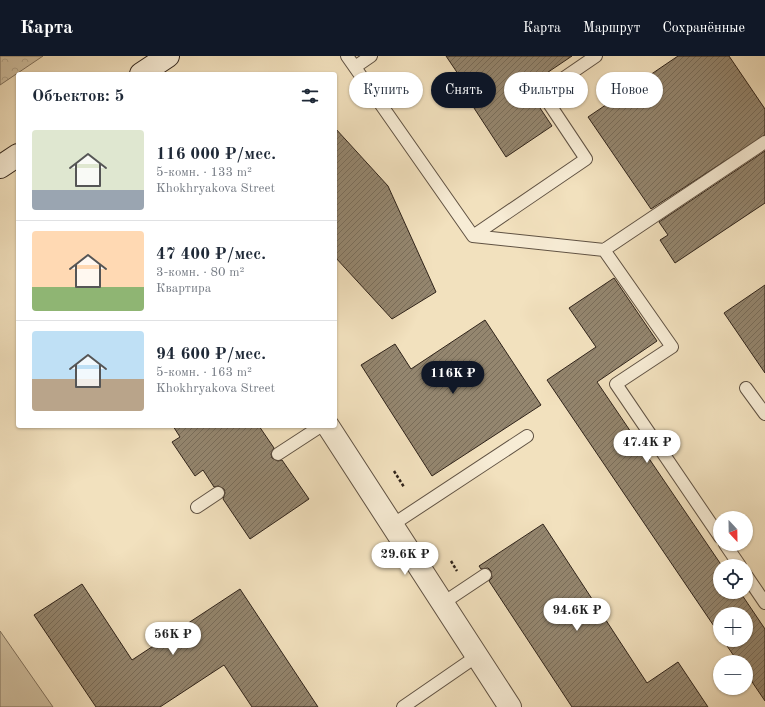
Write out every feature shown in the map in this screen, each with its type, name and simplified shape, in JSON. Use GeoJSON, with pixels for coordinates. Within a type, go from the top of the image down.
{"type":"FeatureCollection","features":[{"type":"Feature","properties":{"kind":"street"},"geometry":{"type":"LineString","coordinates":[[144,72],[168,56]]}},
{"type":"Feature","properties":{"kind":"street"},"geometry":{"type":"LineString","coordinates":[[0,167],[16,156]]}},
{"type":"Feature","properties":{"kind":"street"},"geometry":{"type":"LineString","coordinates":[[329,428],[510,707]]}},
{"type":"Feature","properties":{"kind":"lane"},"geometry":{"type":"LineString","coordinates":[[347,56],[473,236],[604,250],[765,142]]}},
{"type":"Feature","properties":{"kind":"lane"},"geometry":{"type":"LineString","coordinates":[[355,67],[371,56]]}},
{"type":"Feature","properties":{"kind":"lane"},"geometry":{"type":"LineString","coordinates":[[473,236],[586,158],[542,93],[596,56]]}},
{"type":"Feature","properties":{"kind":"lane"},"geometry":{"type":"LineString","coordinates":[[604,250],[672,347],[616,384],[713,527]]}},
{"type":"Feature","properties":{"kind":"lane"},"geometry":{"type":"LineString","coordinates":[[746,388],[765,414]]}},
{"type":"Feature","properties":{"kind":"lane"},"geometry":{"type":"LineString","coordinates":[[278,454],[318,428]]}},
{"type":"Feature","properties":{"kind":"lane"},"geometry":{"type":"LineString","coordinates":[[392,525],[527,436]]}},
{"type":"Feature","properties":{"kind":"lane"},"geometry":{"type":"LineString","coordinates":[[197,507],[218,493]]}},
{"type":"Feature","properties":{"kind":"lane"},"geometry":{"type":"LineString","coordinates":[[443,603],[485,575]]}},
{"type":"Feature","properties":{"kind":"lane"},"geometry":{"type":"LineString","coordinates":[[753,585],[765,603]]}},
{"type":"Feature","properties":{"kind":"lane"},"geometry":{"type":"LineString","coordinates":[[403,707],[477,656]]}},
{"type":"Feature","properties":{"kind":"path"},"geometry":{"type":"LineString","coordinates":[[394,471],[404,487]]}},
{"type":"Feature","properties":{"kind":"path"},"geometry":{"type":"LineString","coordinates":[[451,561],[459,573]]}},
{"type":"Feature","properties":{"kind":"green space"},"geometry":{"type":"Polygon","coordinates":[[[0,56],[43,56],[19,72],[16,72],[16,74],[0,85],[0,56]]]}},
{"type":"Feature","properties":{"kind":"green space"},"geometry":{"type":"Polygon","coordinates":[[[0,631],[53,707],[0,707],[0,631]]]}},
{"type":"Feature","properties":{"kind":"building"},"geometry":{"type":"Polygon","coordinates":[[[446,56],[572,56],[548,72],[504,72],[504,108],[540,108],[552,126],[506,157],[474,108],[496,108],[496,72],[457,72],[446,56]]]}},
{"type":"Feature","properties":{"kind":"building"},"geometry":{"type":"Polygon","coordinates":[[[678,56],[729,56],[765,109],[765,135],[651,209],[588,117],[601,108],[663,108],[663,72],[654,72],[678,56]]]}},
{"type":"Feature","properties":{"kind":"building"},"geometry":{"type":"Polygon","coordinates":[[[337,130],[388,186],[436,292],[392,319],[337,259],[337,130]]]}},
{"type":"Feature","properties":{"kind":"building"},"geometry":{"type":"Polygon","coordinates":[[[765,151],[765,203],[675,263],[660,240],[668,235],[659,222],[765,151]]]}},
{"type":"Feature","properties":{"kind":"building"},"geometry":{"type":"Polygon","coordinates":[[[614,278],[657,341],[597,382],[717,559],[713,559],[713,599],[745,599],[750,607],[713,607],[713,625],[547,380],[596,347],[569,308],[614,278]]]}},
{"type":"Feature","properties":{"kind":"building"},"geometry":{"type":"Polygon","coordinates":[[[765,285],[765,373],[724,313],[765,285]]]}},
{"type":"Feature","properties":{"kind":"building"},"geometry":{"type":"Polygon","coordinates":[[[485,320],[541,405],[432,476],[361,365],[395,344],[411,369],[485,320]]]}},
{"type":"Feature","properties":{"kind":"building"},"geometry":{"type":"Polygon","coordinates":[[[174,428],[260,428],[274,448],[271,454],[272,458],[278,461],[282,460],[309,499],[250,539],[223,499],[225,493],[224,489],[218,486],[214,487],[203,470],[195,476],[172,442],[180,437],[174,428]]]}},
{"type":"Feature","properties":{"kind":"building"},"geometry":{"type":"Polygon","coordinates":[[[543,524],[647,683],[678,662],[708,707],[572,707],[489,581],[492,578],[491,571],[488,568],[481,569],[479,566],[543,524]]]}},
{"type":"Feature","properties":{"kind":"building"},"geometry":{"type":"Polygon","coordinates":[[[82,584],[132,660],[240,589],[318,707],[252,707],[224,665],[160,707],[96,707],[34,615],[82,584]]]}},
{"type":"Feature","properties":{"kind":"building"},"geometry":{"type":"Polygon","coordinates":[[[753,611],[765,629],[765,701],[753,683],[753,655],[733,655],[728,647],[753,647],[753,611]]]}}]}
